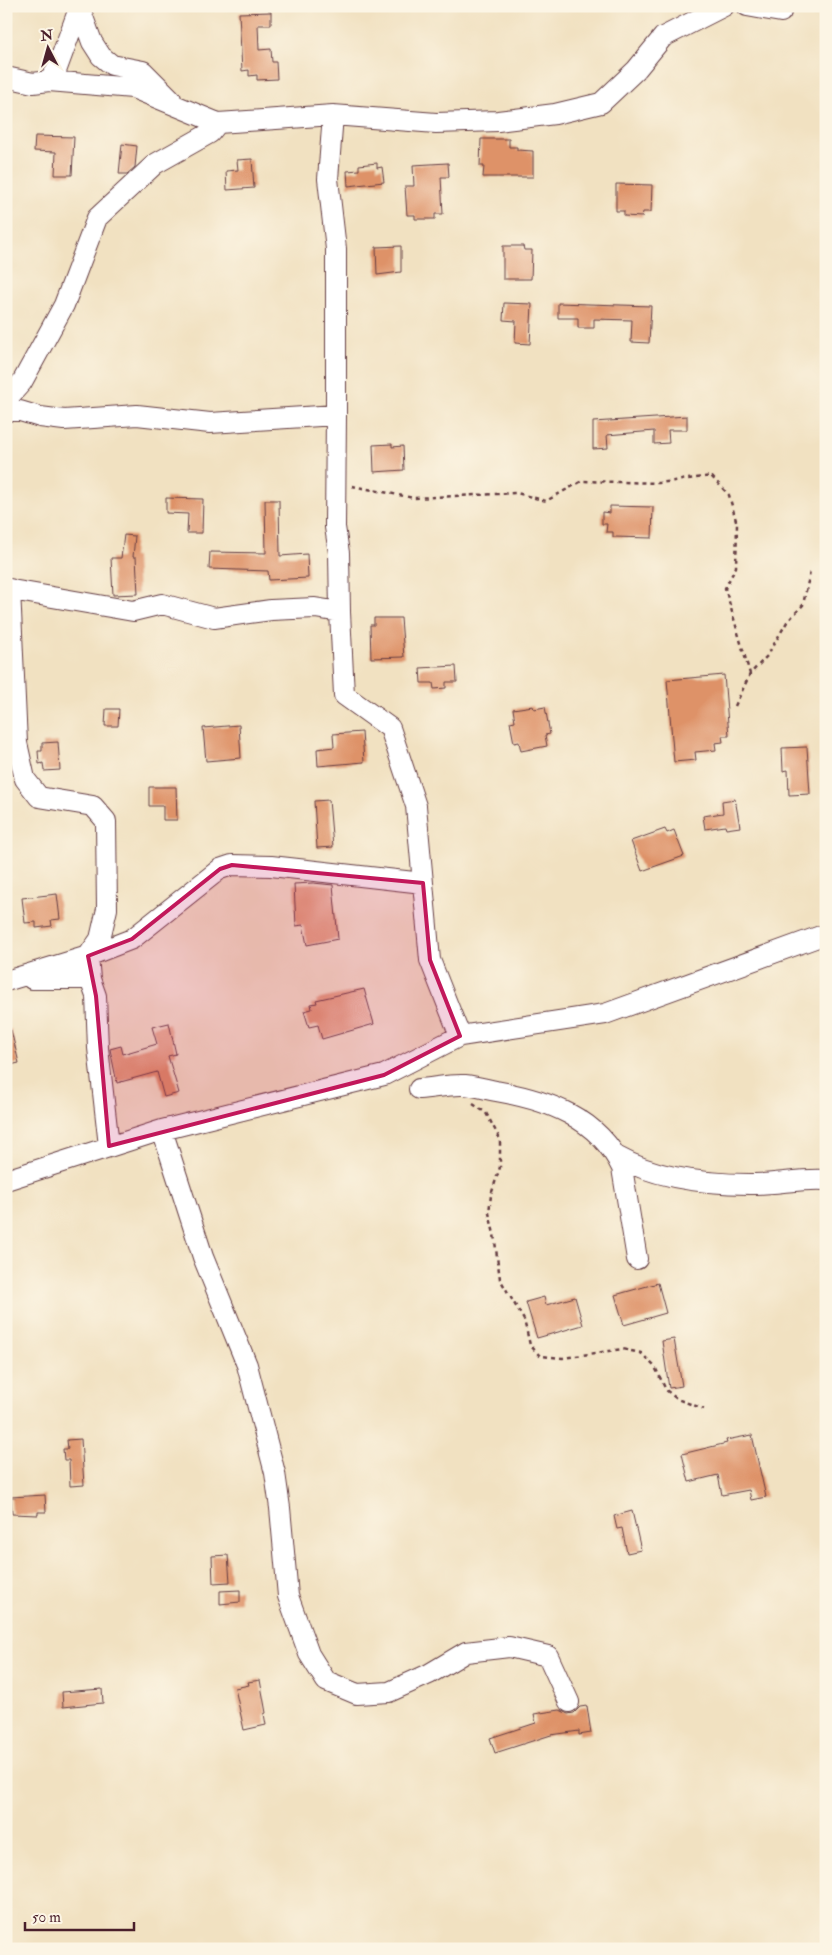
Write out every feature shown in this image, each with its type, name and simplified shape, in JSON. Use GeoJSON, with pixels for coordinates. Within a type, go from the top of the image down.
{"type":"FeatureCollection","features":[{"type":"Feature","properties":{"kind":"street"},"geometry":{"type":"LineString","coordinates":[[49,81],[56,71],[77,14],[78,6]]}},
{"type":"Feature","properties":{"kind":"street"},"geometry":{"type":"LineString","coordinates":[[78,6],[92,42],[101,56],[112,65],[143,71],[177,105]]}},
{"type":"Feature","properties":{"kind":"street"},"geometry":{"type":"LineString","coordinates":[[6,77],[33,83],[49,81],[133,88],[177,105],[218,124],[333,115],[436,123],[498,121],[582,109],[601,103],[636,70],[663,37],[724,6]]}},
{"type":"Feature","properties":{"kind":"street"},"geometry":{"type":"LineString","coordinates":[[747,6],[781,12]]}},
{"type":"Feature","properties":{"kind":"street"},"geometry":{"type":"LineString","coordinates":[[333,115],[328,179],[336,250],[335,527],[339,553],[344,695],[390,728],[416,806],[430,960],[460,1036]]}},
{"type":"Feature","properties":{"kind":"street"},"geometry":{"type":"LineString","coordinates":[[6,400],[22,382],[64,305],[98,218],[155,164],[210,133],[218,124]]}},
{"type":"Feature","properties":{"kind":"street"},"geometry":{"type":"LineString","coordinates":[[6,411],[20,411],[40,417],[64,420],[137,415],[210,423],[336,415]]}},
{"type":"Feature","properties":{"kind":"street"},"geometry":{"type":"LineString","coordinates":[[109,1146],[98,1048],[96,996],[90,979],[88,956],[100,939],[107,909],[106,821],[93,806],[39,797],[25,779],[17,743],[8,589],[133,611],[162,604],[214,618],[315,608],[340,612]]}},
{"type":"Feature","properties":{"kind":"street"},"geometry":{"type":"LineString","coordinates":[[10,980],[88,956],[132,938],[220,869],[232,865],[272,866],[423,883]]}},
{"type":"Feature","properties":{"kind":"street"},"geometry":{"type":"LineString","coordinates":[[6,1180],[162,1130],[384,1074],[460,1036],[605,1014],[826,934]]}},
{"type":"Feature","properties":{"kind":"street"},"geometry":{"type":"LineString","coordinates":[[10,980],[90,979]]}},
{"type":"Feature","properties":{"kind":"street"},"geometry":{"type":"LineString","coordinates":[[419,1089],[465,1085],[527,1096],[553,1104],[586,1124],[616,1156],[622,1168],[637,1259]]}},
{"type":"Feature","properties":{"kind":"street"},"geometry":{"type":"LineString","coordinates":[[162,1130],[203,1257],[247,1366],[275,1473],[288,1596],[309,1654],[326,1681],[357,1694],[389,1692],[429,1674],[466,1652],[509,1647],[548,1656],[569,1702]]}},
{"type":"Feature","properties":{"kind":"street"},"geometry":{"type":"LineString","coordinates":[[616,1156],[650,1171],[676,1177],[715,1182],[750,1184],[826,1180]]}},
{"type":"Feature","properties":{"kind":"path"},"geometry":{"type":"LineString","coordinates":[[336,483],[414,498],[517,493],[546,501],[582,481],[659,483],[711,476],[729,495],[737,524],[736,567],[725,588],[750,674]]}},
{"type":"Feature","properties":{"kind":"path"},"geometry":{"type":"LineString","coordinates":[[735,706],[750,674],[767,656],[786,622],[803,605],[810,572]]}},
{"type":"Feature","properties":{"kind":"path"},"geometry":{"type":"LineString","coordinates":[[469,1102],[486,1113],[500,1139],[500,1167],[490,1195],[489,1213],[500,1279],[524,1320],[530,1345],[540,1356],[563,1358],[622,1349],[641,1353],[655,1367],[666,1390],[677,1399],[704,1409]]}},
{"type":"Feature","properties":{"kind":"highlighted area"},"geometry":{"type":"Polygon","coordinates":[[[232,865],[423,883],[430,960],[460,1036],[384,1075],[109,1146],[96,996],[88,956],[132,939],[220,869],[232,865]]]}},
{"type":"Feature","properties":{"kind":"building"},"geometry":{"type":"Polygon","coordinates":[[[271,12],[271,25],[258,25],[259,50],[271,49],[272,62],[276,62],[277,79],[257,80],[257,75],[249,76],[249,70],[242,71],[239,13],[271,12]]]}},
{"type":"Feature","properties":{"kind":"building"},"geometry":{"type":"Polygon","coordinates":[[[35,136],[74,137],[72,175],[55,175],[56,152],[34,151],[35,136]]]}},
{"type":"Feature","properties":{"kind":"building"},"geometry":{"type":"Polygon","coordinates":[[[481,139],[509,139],[509,147],[517,147],[517,150],[533,151],[533,177],[483,177],[484,166],[480,166],[481,139]]]}},
{"type":"Feature","properties":{"kind":"building"},"geometry":{"type":"Polygon","coordinates":[[[122,144],[137,146],[135,167],[127,174],[119,174],[122,144]]]}},
{"type":"Feature","properties":{"kind":"building"},"geometry":{"type":"Polygon","coordinates":[[[252,159],[254,188],[227,190],[226,171],[238,170],[237,160],[252,159]]]}},
{"type":"Feature","properties":{"kind":"building"},"geometry":{"type":"Polygon","coordinates":[[[377,163],[377,168],[382,167],[384,182],[348,186],[347,171],[359,170],[359,165],[377,163]]]}},
{"type":"Feature","properties":{"kind":"building"},"geometry":{"type":"Polygon","coordinates":[[[448,163],[449,177],[441,177],[443,214],[435,214],[435,219],[415,219],[415,215],[407,215],[405,186],[414,186],[413,165],[448,163]]]}},
{"type":"Feature","properties":{"kind":"building"},"geometry":{"type":"Polygon","coordinates":[[[616,184],[652,185],[651,212],[643,212],[642,217],[624,216],[624,211],[616,211],[616,184]]]}},
{"type":"Feature","properties":{"kind":"building"},"geometry":{"type":"Polygon","coordinates":[[[401,246],[401,272],[377,275],[376,247],[401,246]]]}},
{"type":"Feature","properties":{"kind":"building"},"geometry":{"type":"Polygon","coordinates":[[[503,246],[523,246],[524,250],[532,250],[531,279],[503,279],[503,246]]]}},
{"type":"Feature","properties":{"kind":"building"},"geometry":{"type":"Polygon","coordinates":[[[504,303],[532,304],[530,344],[515,343],[516,321],[503,320],[504,303]]]}},
{"type":"Feature","properties":{"kind":"building"},"geometry":{"type":"Polygon","coordinates":[[[558,303],[651,306],[649,343],[631,342],[632,320],[594,319],[594,328],[578,328],[578,318],[558,318],[558,303]]]}},
{"type":"Feature","properties":{"kind":"building"},"geometry":{"type":"Polygon","coordinates":[[[687,416],[687,430],[668,430],[669,443],[654,444],[654,431],[607,435],[608,448],[593,449],[593,422],[687,416]]]}},
{"type":"Feature","properties":{"kind":"building"},"geometry":{"type":"Polygon","coordinates":[[[392,444],[392,447],[403,446],[404,470],[374,472],[373,445],[392,444]]]}},
{"type":"Feature","properties":{"kind":"building"},"geometry":{"type":"Polygon","coordinates":[[[166,498],[203,499],[202,533],[187,533],[188,514],[166,513],[166,498]]]}},
{"type":"Feature","properties":{"kind":"building"},"geometry":{"type":"Polygon","coordinates":[[[265,500],[279,500],[280,556],[307,554],[308,578],[269,580],[268,571],[209,569],[210,552],[266,553],[265,500]]]}},
{"type":"Feature","properties":{"kind":"building"},"geometry":{"type":"Polygon","coordinates":[[[610,506],[653,507],[652,538],[613,537],[613,532],[606,532],[607,524],[602,524],[602,512],[610,513],[610,506]]]}},
{"type":"Feature","properties":{"kind":"building"},"geometry":{"type":"Polygon","coordinates":[[[124,535],[135,536],[133,557],[136,557],[138,594],[113,595],[111,558],[121,558],[124,535]]]}},
{"type":"Feature","properties":{"kind":"building"},"geometry":{"type":"Polygon","coordinates":[[[374,618],[401,618],[404,657],[371,658],[370,625],[374,625],[374,618]]]}},
{"type":"Feature","properties":{"kind":"building"},"geometry":{"type":"Polygon","coordinates":[[[456,666],[457,682],[446,682],[446,688],[434,689],[433,683],[421,683],[420,668],[456,666]]]}},
{"type":"Feature","properties":{"kind":"building"},"geometry":{"type":"Polygon","coordinates":[[[724,675],[729,736],[722,736],[723,742],[715,743],[716,750],[695,752],[696,760],[674,762],[667,680],[724,675]]]}},
{"type":"Feature","properties":{"kind":"building"},"geometry":{"type":"Polygon","coordinates":[[[533,706],[534,709],[545,707],[550,734],[545,735],[547,746],[521,751],[519,742],[514,743],[510,722],[515,721],[513,709],[533,706]]]}},
{"type":"Feature","properties":{"kind":"building"},"geometry":{"type":"Polygon","coordinates":[[[106,709],[119,709],[118,726],[105,726],[106,709]]]}},
{"type":"Feature","properties":{"kind":"building"},"geometry":{"type":"Polygon","coordinates":[[[239,725],[241,758],[206,761],[203,728],[239,725]]]}},
{"type":"Feature","properties":{"kind":"building"},"geometry":{"type":"Polygon","coordinates":[[[362,732],[364,762],[318,766],[317,749],[334,747],[333,734],[362,732]]]}},
{"type":"Feature","properties":{"kind":"building"},"geometry":{"type":"Polygon","coordinates":[[[58,742],[60,770],[44,771],[43,763],[39,764],[38,751],[42,751],[42,743],[58,742]]]}},
{"type":"Feature","properties":{"kind":"building"},"geometry":{"type":"Polygon","coordinates":[[[807,747],[810,794],[789,795],[788,770],[783,771],[782,748],[807,747]]]}},
{"type":"Feature","properties":{"kind":"building"},"geometry":{"type":"Polygon","coordinates":[[[149,787],[176,787],[177,820],[163,820],[163,806],[149,806],[149,787]]]}},
{"type":"Feature","properties":{"kind":"building"},"geometry":{"type":"Polygon","coordinates":[[[735,799],[740,827],[726,829],[725,826],[705,829],[703,816],[723,813],[722,801],[735,799]]]}},
{"type":"Feature","properties":{"kind":"building"},"geometry":{"type":"Polygon","coordinates":[[[329,800],[333,847],[317,848],[314,801],[329,800]]]}},
{"type":"Feature","properties":{"kind":"building"},"geometry":{"type":"Polygon","coordinates":[[[665,829],[667,833],[674,830],[684,856],[642,871],[631,841],[665,829]]]}},
{"type":"Feature","properties":{"kind":"building"},"geometry":{"type":"Polygon","coordinates":[[[294,884],[333,885],[338,939],[307,945],[303,925],[296,926],[294,884]]]}},
{"type":"Feature","properties":{"kind":"building"},"geometry":{"type":"Polygon","coordinates":[[[57,894],[60,919],[51,920],[52,926],[36,928],[36,922],[25,923],[22,898],[57,894]]]}},
{"type":"Feature","properties":{"kind":"building"},"geometry":{"type":"Polygon","coordinates":[[[364,989],[374,1024],[322,1039],[318,1025],[309,1027],[304,1011],[312,1009],[311,1004],[317,1003],[316,1000],[364,989]]]}},
{"type":"Feature","properties":{"kind":"building"},"geometry":{"type":"Polygon","coordinates":[[[169,1023],[176,1054],[168,1056],[179,1093],[164,1097],[157,1072],[117,1083],[110,1049],[121,1046],[123,1054],[157,1044],[152,1027],[169,1023]]]}},
{"type":"Feature","properties":{"kind":"building"},"geometry":{"type":"Polygon","coordinates":[[[11,1030],[19,1063],[6,1066],[6,1031],[11,1030]]]}},
{"type":"Feature","properties":{"kind":"building"},"geometry":{"type":"Polygon","coordinates":[[[658,1283],[666,1313],[624,1325],[615,1295],[658,1283]]]}},
{"type":"Feature","properties":{"kind":"building"},"geometry":{"type":"Polygon","coordinates":[[[544,1297],[546,1305],[575,1297],[583,1325],[537,1338],[526,1302],[544,1297]]]}},
{"type":"Feature","properties":{"kind":"building"},"geometry":{"type":"Polygon","coordinates":[[[674,1339],[682,1386],[669,1388],[662,1341],[674,1339]]]}},
{"type":"Feature","properties":{"kind":"building"},"geometry":{"type":"Polygon","coordinates":[[[752,1435],[766,1497],[751,1500],[749,1490],[722,1495],[718,1475],[689,1482],[682,1454],[727,1443],[726,1440],[752,1435]]]}},
{"type":"Feature","properties":{"kind":"building"},"geometry":{"type":"Polygon","coordinates":[[[81,1439],[84,1485],[70,1486],[69,1460],[64,1460],[63,1449],[68,1449],[67,1440],[81,1439]]]}},
{"type":"Feature","properties":{"kind":"building"},"geometry":{"type":"Polygon","coordinates":[[[45,1495],[46,1512],[38,1512],[38,1515],[12,1514],[11,1497],[45,1495]]]}},
{"type":"Feature","properties":{"kind":"building"},"geometry":{"type":"Polygon","coordinates":[[[632,1511],[641,1550],[627,1553],[622,1528],[617,1529],[614,1516],[632,1511]]]}},
{"type":"Feature","properties":{"kind":"building"},"geometry":{"type":"Polygon","coordinates":[[[228,1555],[230,1582],[213,1583],[212,1556],[228,1555]]]}},
{"type":"Feature","properties":{"kind":"building"},"geometry":{"type":"Polygon","coordinates":[[[240,1590],[240,1602],[220,1604],[220,1591],[240,1590]]]}},
{"type":"Feature","properties":{"kind":"building"},"geometry":{"type":"Polygon","coordinates":[[[260,1680],[266,1713],[264,1714],[266,1725],[244,1730],[235,1688],[249,1685],[248,1682],[260,1680]]]}},
{"type":"Feature","properties":{"kind":"building"},"geometry":{"type":"Polygon","coordinates":[[[102,1689],[103,1703],[63,1707],[62,1692],[102,1689]]]}},
{"type":"Feature","properties":{"kind":"building"},"geometry":{"type":"Polygon","coordinates":[[[587,1706],[591,1733],[579,1735],[579,1731],[551,1735],[495,1753],[490,1738],[536,1723],[534,1714],[560,1710],[568,1714],[574,1713],[580,1707],[587,1706]]]}}]}
